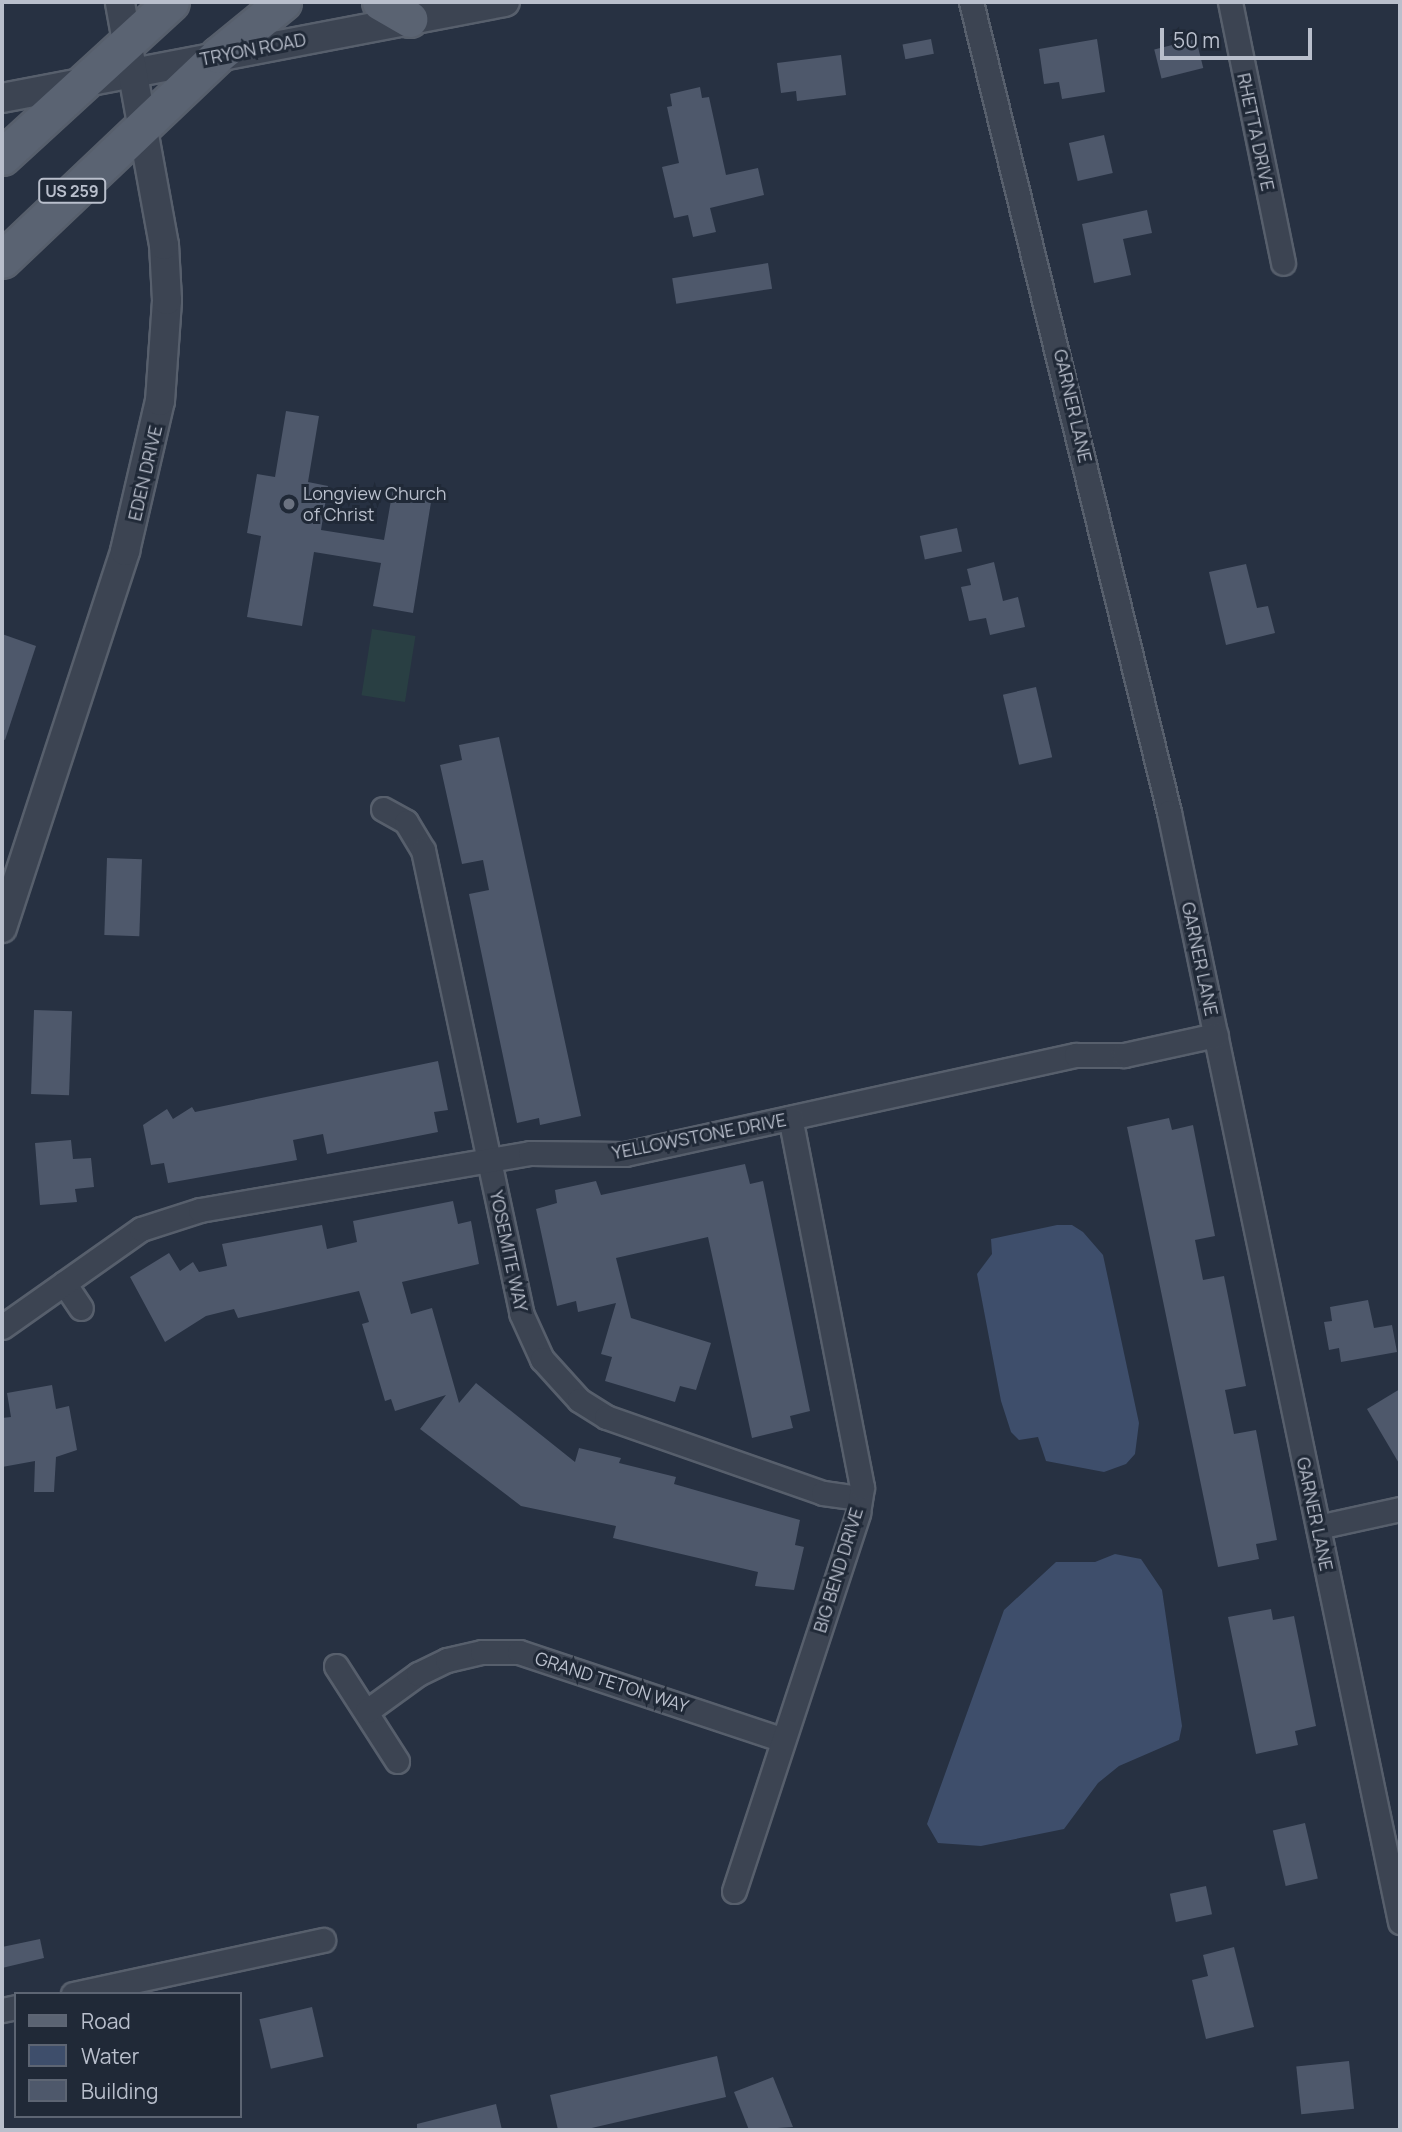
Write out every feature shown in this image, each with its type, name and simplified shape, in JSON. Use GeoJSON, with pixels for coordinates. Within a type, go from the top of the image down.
{"type":"FeatureCollection","features":[{"type":"Feature","properties":{"kind":"main road"},"geometry":{"type":"LineString","coordinates":[[2,157],[128,37],[171,2]]}},
{"type":"Feature","properties":{"kind":"main road","name":"US 259"},"geometry":{"type":"LineString","coordinates":[[2,260],[219,55],[283,2]]}},
{"type":"Feature","properties":{"kind":"street","name":"EDEN DRIVE"},"geometry":{"type":"LineString","coordinates":[[2,928],[122,563],[153,442],[164,357],[166,281],[162,223],[120,2]]}},
{"type":"Feature","properties":{"kind":"street","name":"TRYON ROAD"},"geometry":{"type":"LineString","coordinates":[[2,98],[219,55],[394,10],[505,2]]}},
{"type":"Feature","properties":{"kind":"street","name":"GARNER LANE"},"geometry":{"type":"LineString","coordinates":[[971,2],[1166,799],[1400,1923]]}},
{"type":"Feature","properties":{"kind":"street","name":"RHETTA DRIVE"},"geometry":{"type":"LineString","coordinates":[[1230,2],[1283,263]]}},
{"type":"Feature","properties":{"kind":"street","name":"YOSEMITE WAY"},"geometry":{"type":"LineString","coordinates":[[383,809],[406,822],[423,850],[526,1328],[542,1359],[566,1388],[593,1410],[620,1423],[823,1493],[860,1497]]}},
{"type":"Feature","properties":{"kind":"street","name":"YELLOWSTONE DRIVE"},"geometry":{"type":"LineString","coordinates":[[2,1327],[141,1229],[166,1218],[490,1159],[545,1152],[625,1154],[1084,1053],[1124,1055],[1216,1035]]}},
{"type":"Feature","properties":{"kind":"street","name":"BIG BEND DRIVE"},"geometry":{"type":"LineString","coordinates":[[734,1891],[860,1497],[859,1465],[790,1118]]}},
{"type":"Feature","properties":{"kind":"street"},"geometry":{"type":"LineString","coordinates":[[64,1283],[81,1308]]}},
{"type":"Feature","properties":{"kind":"street"},"geometry":{"type":"LineString","coordinates":[[1318,1528],[1400,1509]]}},
{"type":"Feature","properties":{"kind":"street","name":"GRAND TETON WAY"},"geometry":{"type":"LineString","coordinates":[[367,1711],[418,1674],[447,1660],[482,1652],[519,1652],[783,1740]]}},
{"type":"Feature","properties":{"kind":"street"},"geometry":{"type":"LineString","coordinates":[[336,1666],[397,1761]]}},
{"type":"Feature","properties":{"kind":"street"},"geometry":{"type":"LineString","coordinates":[[82,1992],[323,1940]]}},
{"type":"Feature","properties":{"kind":"green space"},"geometry":{"type":"Polygon","coordinates":[[[372,629],[415,636],[405,702],[362,695],[372,629]]]}},
{"type":"Feature","properties":{"kind":"water"},"geometry":{"type":"Polygon","coordinates":[[[1057,1225],[1072,1225],[1083,1232],[1103,1255],[1139,1423],[1135,1454],[1126,1464],[1104,1472],[1046,1461],[1038,1437],[1019,1440],[1011,1432],[1001,1401],[977,1274],[992,1254],[991,1239],[1057,1225]]]}},
{"type":"Feature","properties":{"kind":"water"},"geometry":{"type":"Polygon","coordinates":[[[1115,1554],[1141,1559],[1162,1590],[1182,1726],[1179,1740],[1119,1766],[1098,1783],[1064,1829],[981,1846],[938,1843],[927,1824],[1004,1610],[1056,1562],[1095,1562],[1115,1554]]]}},
{"type":"Feature","properties":{"kind":"building"},"geometry":{"type":"Polygon","coordinates":[[[931,39],[934,54],[905,59],[903,45],[931,39]]]}},
{"type":"Feature","properties":{"kind":"building"},"geometry":{"type":"Polygon","coordinates":[[[1097,39],[1105,92],[1062,99],[1059,82],[1044,84],[1039,49],[1097,39]]]}},
{"type":"Feature","properties":{"kind":"building"},"geometry":{"type":"Polygon","coordinates":[[[1196,39],[1203,68],[1162,79],[1154,49],[1196,39]]]}},
{"type":"Feature","properties":{"kind":"building"},"geometry":{"type":"Polygon","coordinates":[[[841,55],[846,95],[797,101],[796,91],[781,93],[777,63],[841,55]]]}},
{"type":"Feature","properties":{"kind":"building"},"geometry":{"type":"Polygon","coordinates":[[[700,87],[702,98],[709,97],[726,175],[758,168],[764,195],[710,208],[716,232],[693,237],[688,215],[674,218],[662,167],[679,163],[667,107],[672,106],[670,94],[700,87]]]}},
{"type":"Feature","properties":{"kind":"building"},"geometry":{"type":"Polygon","coordinates":[[[1104,135],[1113,173],[1078,181],[1069,143],[1104,135]]]}},
{"type":"Feature","properties":{"kind":"building"},"geometry":{"type":"Polygon","coordinates":[[[1147,210],[1152,233],[1123,239],[1131,275],[1094,283],[1082,224],[1147,210]]]}},
{"type":"Feature","properties":{"kind":"building"},"geometry":{"type":"Polygon","coordinates":[[[768,263],[772,289],[676,304],[672,278],[768,263]]]}},
{"type":"Feature","properties":{"kind":"building","name":"Longview Church of Christ"},"geometry":{"type":"Polygon","coordinates":[[[286,411],[319,416],[308,482],[328,486],[321,530],[384,540],[393,489],[432,496],[413,613],[373,606],[381,563],[314,552],[302,626],[247,617],[261,536],[247,533],[257,474],[275,477],[286,411]]]}},
{"type":"Feature","properties":{"kind":"building"},"geometry":{"type":"Polygon","coordinates":[[[957,528],[962,551],[925,559],[920,536],[957,528]]]}},
{"type":"Feature","properties":{"kind":"building"},"geometry":{"type":"Polygon","coordinates":[[[994,562],[1003,601],[1018,597],[1025,627],[990,635],[986,618],[969,621],[961,587],[971,585],[967,569],[994,562]]]}},
{"type":"Feature","properties":{"kind":"building"},"geometry":{"type":"Polygon","coordinates":[[[1246,564],[1257,608],[1268,606],[1275,633],[1226,645],[1209,572],[1246,564]]]}},
{"type":"Feature","properties":{"kind":"building"},"geometry":{"type":"Polygon","coordinates":[[[2,634],[36,646],[5,740],[2,739],[2,634]]]}},
{"type":"Feature","properties":{"kind":"building"},"geometry":{"type":"Polygon","coordinates":[[[1036,687],[1052,757],[1019,765],[1003,695],[1036,687]]]}},
{"type":"Feature","properties":{"kind":"building"},"geometry":{"type":"Polygon","coordinates":[[[499,737],[581,1116],[540,1125],[539,1118],[517,1123],[469,894],[489,890],[483,860],[462,864],[440,765],[462,760],[459,745],[499,737]]]}},
{"type":"Feature","properties":{"kind":"building"},"geometry":{"type":"Polygon","coordinates":[[[107,858],[142,859],[139,936],[104,935],[107,858]]]}},
{"type":"Feature","properties":{"kind":"building"},"geometry":{"type":"Polygon","coordinates":[[[34,1010],[72,1011],[69,1095],[31,1094],[34,1010]]]}},
{"type":"Feature","properties":{"kind":"building"},"geometry":{"type":"Polygon","coordinates":[[[438,1061],[448,1110],[434,1112],[438,1132],[327,1154],[323,1134],[293,1140],[297,1160],[168,1183],[164,1163],[151,1165],[143,1125],[167,1109],[173,1119],[192,1107],[195,1112],[438,1061]]]}},
{"type":"Feature","properties":{"kind":"building"},"geometry":{"type":"Polygon","coordinates":[[[1169,1118],[1172,1130],[1193,1125],[1215,1236],[1195,1240],[1203,1280],[1224,1276],[1246,1386],[1225,1390],[1234,1434],[1256,1430],[1277,1540],[1256,1544],[1259,1559],[1218,1567],[1127,1127],[1169,1118]]]}},
{"type":"Feature","properties":{"kind":"building"},"geometry":{"type":"Polygon","coordinates":[[[71,1140],[73,1159],[91,1158],[94,1187],[75,1189],[77,1202],[40,1205],[35,1143],[71,1140]]]}},
{"type":"Feature","properties":{"kind":"building"},"geometry":{"type":"Polygon","coordinates":[[[745,1164],[750,1184],[763,1181],[810,1411],[790,1416],[793,1428],[752,1438],[708,1237],[616,1258],[631,1318],[711,1343],[696,1390],[680,1386],[675,1402],[605,1381],[612,1357],[601,1354],[616,1303],[578,1312],[576,1301],[557,1306],[536,1209],[557,1203],[555,1190],[596,1181],[601,1195],[745,1164]]]}},
{"type":"Feature","properties":{"kind":"building"},"geometry":{"type":"Polygon","coordinates":[[[453,1201],[458,1224],[471,1221],[479,1264],[402,1282],[411,1314],[432,1308],[459,1403],[476,1383],[575,1462],[579,1448],[621,1458],[619,1463],[676,1477],[674,1484],[800,1520],[795,1545],[804,1547],[794,1590],[755,1586],[758,1572],[613,1538],[616,1526],[521,1506],[420,1429],[446,1395],[395,1411],[391,1399],[385,1401],[362,1324],[369,1322],[359,1291],[238,1318],[234,1309],[206,1316],[165,1342],[130,1277],[169,1253],[180,1271],[193,1262],[199,1272],[227,1266],[222,1244],[322,1225],[327,1249],[357,1242],[353,1221],[453,1201]]]}},
{"type":"Feature","properties":{"kind":"building"},"geometry":{"type":"Polygon","coordinates":[[[1368,1300],[1374,1328],[1392,1325],[1397,1352],[1341,1362],[1339,1348],[1329,1350],[1324,1322],[1332,1321],[1330,1307],[1368,1300]]]}},
{"type":"Feature","properties":{"kind":"building"},"geometry":{"type":"Polygon","coordinates":[[[52,1385],[56,1409],[69,1406],[77,1450],[56,1457],[54,1492],[34,1492],[35,1461],[2,1467],[2,1418],[11,1417],[7,1393],[52,1385]]]}},
{"type":"Feature","properties":{"kind":"building"},"geometry":{"type":"Polygon","coordinates":[[[1400,1389],[1400,1465],[1367,1409],[1400,1389]]]}},
{"type":"Feature","properties":{"kind":"building"},"geometry":{"type":"Polygon","coordinates":[[[1271,1609],[1273,1620],[1294,1616],[1316,1726],[1295,1731],[1298,1745],[1256,1754],[1228,1617],[1271,1609]]]}},
{"type":"Feature","properties":{"kind":"building"},"geometry":{"type":"Polygon","coordinates":[[[1305,1823],[1318,1879],[1286,1886],[1273,1830],[1305,1823]]]}},
{"type":"Feature","properties":{"kind":"building"},"geometry":{"type":"Polygon","coordinates":[[[1206,1886],[1212,1914],[1176,1922],[1170,1894],[1206,1886]]]}},
{"type":"Feature","properties":{"kind":"building"},"geometry":{"type":"Polygon","coordinates":[[[40,1939],[44,1958],[2,1968],[2,1947],[40,1939]]]}},
{"type":"Feature","properties":{"kind":"building"},"geometry":{"type":"Polygon","coordinates":[[[1234,1947],[1254,2027],[1206,2039],[1192,1980],[1208,1976],[1203,1955],[1234,1947]]]}},
{"type":"Feature","properties":{"kind":"building"},"geometry":{"type":"Polygon","coordinates":[[[312,2007],[323,2057],[271,2069],[259,2019],[312,2007]]]}},
{"type":"Feature","properties":{"kind":"building"},"geometry":{"type":"Polygon","coordinates":[[[717,2056],[726,2097],[583,2130],[558,2130],[550,2095],[717,2056]]]}},
{"type":"Feature","properties":{"kind":"building"},"geometry":{"type":"Polygon","coordinates":[[[1349,2061],[1354,2109],[1301,2114],[1296,2067],[1349,2061]]]}},
{"type":"Feature","properties":{"kind":"building"},"geometry":{"type":"Polygon","coordinates":[[[773,2077],[793,2127],[749,2130],[734,2092],[773,2077]]]}},
{"type":"Feature","properties":{"kind":"building"},"geometry":{"type":"Polygon","coordinates":[[[496,2104],[502,2130],[417,2130],[417,2124],[496,2104]]]}},
{"type":"Feature","properties":{"kind":"place","name":"Longview Church of Christ"},"geometry":{"type":"Point","coordinates":[289,504]}}]}
